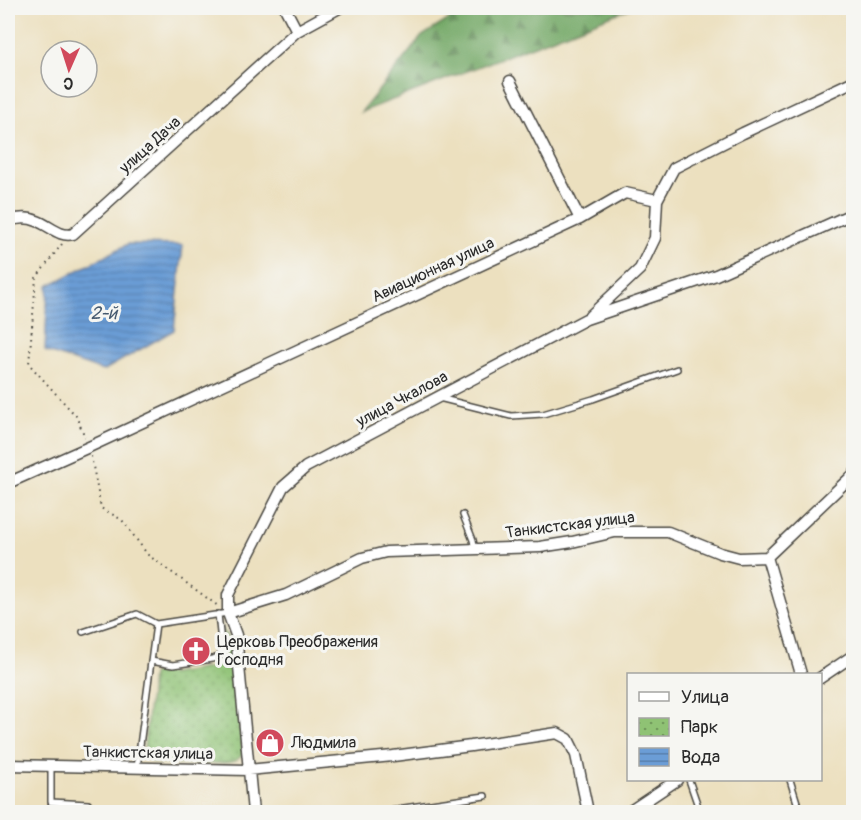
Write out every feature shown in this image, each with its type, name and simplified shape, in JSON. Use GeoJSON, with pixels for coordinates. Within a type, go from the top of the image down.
{"type":"FeatureCollection","features":[{"type":"Feature","properties":{"kind":"street"},"geometry":{"type":"LineString","coordinates":[[285,8],[297,31]]}},
{"type":"Feature","properties":{"kind":"street","name":"улица Дача"},"geometry":{"type":"LineString","coordinates":[[8,221],[16,218],[37,220],[65,235],[73,234],[297,31],[339,8]]}},
{"type":"Feature","properties":{"kind":"street"},"geometry":{"type":"LineString","coordinates":[[510,81],[580,219]]}},
{"type":"Feature","properties":{"kind":"street"},"geometry":{"type":"LineString","coordinates":[[586,319],[640,269],[654,238],[657,200],[674,168],[854,81]]}},
{"type":"Feature","properties":{"kind":"street","name":"Авиационная улица"},"geometry":{"type":"LineString","coordinates":[[8,483],[580,219],[625,193],[657,200]]}},
{"type":"Feature","properties":{"kind":"street","name":"улица Чкалова"},"geometry":{"type":"LineString","coordinates":[[253,813],[236,635],[223,614],[228,595],[283,487],[306,467],[586,319],[717,274],[854,213]]}},
{"type":"Feature","properties":{"kind":"street"},"geometry":{"type":"LineString","coordinates":[[800,673],[767,556],[854,474]]}},
{"type":"Feature","properties":{"kind":"street","name":"Танкистская улица"},"geometry":{"type":"LineString","coordinates":[[223,614],[286,595],[362,558],[386,552],[540,547],[615,532],[669,532],[720,553],[739,558],[767,556]]}},
{"type":"Feature","properties":{"kind":"street"},"geometry":{"type":"LineString","coordinates":[[822,677],[854,655]]}},
{"type":"Feature","properties":{"kind":"street","name":"Танкистская улица"},"geometry":{"type":"LineString","coordinates":[[8,765],[248,770],[393,756],[557,733],[567,739],[576,755],[588,813]]}},
{"type":"Feature","properties":{"kind":"street"},"geometry":{"type":"LineString","coordinates":[[629,813],[676,781]]}},
{"type":"Feature","properties":{"kind":"lane"},"geometry":{"type":"LineString","coordinates":[[437,398],[511,416],[543,414],[677,369]]}},
{"type":"Feature","properties":{"kind":"lane"},"geometry":{"type":"LineString","coordinates":[[463,515],[475,550]]}},
{"type":"Feature","properties":{"kind":"lane"},"geometry":{"type":"LineString","coordinates":[[83,632],[137,614],[156,624],[223,614],[222,652],[219,657],[173,665],[151,662]]}},
{"type":"Feature","properties":{"kind":"lane"},"geometry":{"type":"LineString","coordinates":[[137,768],[156,624]]}},
{"type":"Feature","properties":{"kind":"lane"},"geometry":{"type":"LineString","coordinates":[[51,766],[51,802],[88,804]]}},
{"type":"Feature","properties":{"kind":"lane"},"geometry":{"type":"LineString","coordinates":[[689,781],[700,813]]}},
{"type":"Feature","properties":{"kind":"lane"},"geometry":{"type":"LineString","coordinates":[[790,781],[800,813]]}},
{"type":"Feature","properties":{"kind":"lane"},"geometry":{"type":"LineString","coordinates":[[377,813],[485,796]]}},
{"type":"Feature","properties":{"kind":"green space"},"geometry":{"type":"Polygon","coordinates":[[[467,8],[631,8],[361,112],[422,36],[467,8]]]}},
{"type":"Feature","properties":{"kind":"green space"},"geometry":{"type":"Polygon","coordinates":[[[221,626],[233,647],[243,755],[234,761],[225,763],[176,764],[150,761],[144,749],[152,675],[220,666],[225,657],[221,626]]]}},
{"type":"Feature","properties":{"kind":"water","name":"2-й"},"geometry":{"type":"Polygon","coordinates":[[[128,244],[183,245],[174,330],[103,371],[45,351],[48,286],[128,244]]]}},
{"type":"Feature","properties":{"kind":"place","name":"Церковь Преображения Господня"},"geometry":{"type":"Point","coordinates":[196,651]}},
{"type":"Feature","properties":{"kind":"place","name":"Людмила"},"geometry":{"type":"Point","coordinates":[270,743]}}]}
